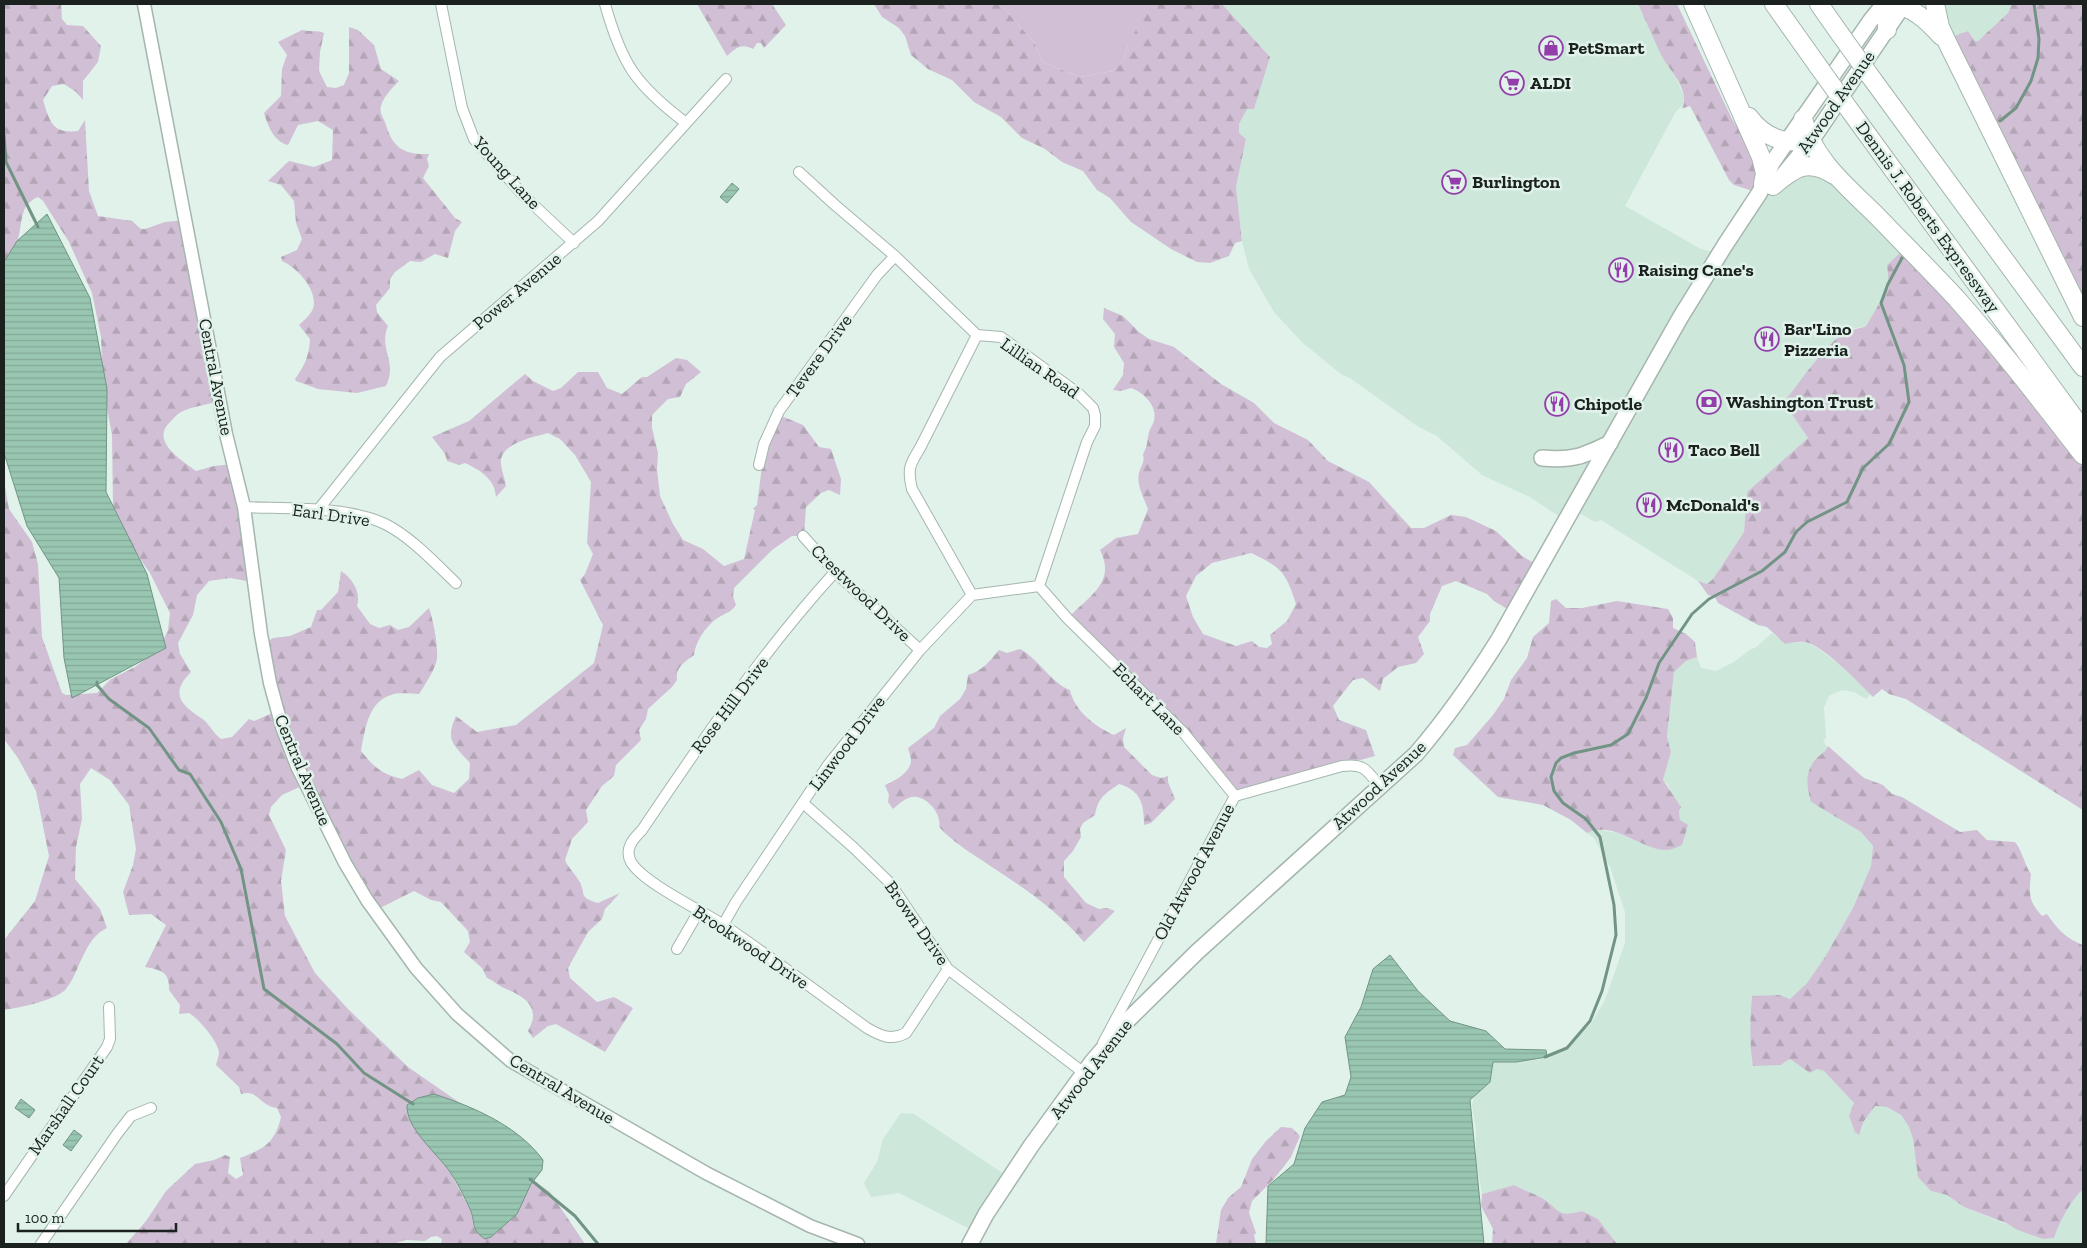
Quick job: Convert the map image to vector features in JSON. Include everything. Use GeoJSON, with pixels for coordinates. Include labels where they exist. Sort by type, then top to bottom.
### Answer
{"type":"FeatureCollection","features":[{"type":"Feature","properties":{"kind":"highway"},"geometry":{"type":"LineString","coordinates":[[1693,4],[1763,162],[1766,188],[1790,172],[1806,166],[1823,169],[1843,182]]}},
{"type":"Feature","properties":{"kind":"highway","name":"Dennis J. Roberts Expressway"},"geometry":{"type":"LineString","coordinates":[[1774,4],[2083,430]]}},
{"type":"Feature","properties":{"kind":"highway","name":"Dennis J. Roberts Expressway"},"geometry":{"type":"LineString","coordinates":[[1818,4],[2083,367]]}},
{"type":"Feature","properties":{"kind":"highway"},"geometry":{"type":"LineString","coordinates":[[1887,30],[1887,16],[1892,4],[1919,15],[1948,44],[2083,317]]}},
{"type":"Feature","properties":{"kind":"highway"},"geometry":{"type":"LineString","coordinates":[[1935,4],[1940,27],[1956,60]]}},
{"type":"Feature","properties":{"kind":"highway"},"geometry":{"type":"LineString","coordinates":[[1731,89],[1746,114],[1760,131],[1769,137],[1788,142],[1811,141]]}},
{"type":"Feature","properties":{"kind":"highway"},"geometry":{"type":"LineString","coordinates":[[1803,119],[1811,141],[1843,182],[1971,315],[2013,365],[2083,455]]}},
{"type":"Feature","properties":{"kind":"main road","name":"Atwood Avenue"},"geometry":{"type":"LineString","coordinates":[[1766,188],[1772,163],[1803,119],[1892,4]]}},
{"type":"Feature","properties":{"kind":"main road","name":"Atwood Avenue"},"geometry":{"type":"LineString","coordinates":[[970,1244],[1002,1189],[1088,1067],[1122,1027],[1175,972],[1416,754],[1443,721],[1479,672],[1680,318],[1725,245],[1766,188],[1811,141],[1887,30]]}},
{"type":"Feature","properties":{"kind":"main road"},"geometry":{"type":"LineString","coordinates":[[1542,458],[1564,460],[1584,456],[1610,443]]}},
{"type":"Feature","properties":{"kind":"street","name":"Central Avenue"},"geometry":{"type":"LineString","coordinates":[[144,4],[226,434],[244,507],[261,634],[270,683],[282,727],[305,783],[345,863],[368,900],[416,968],[457,1014],[510,1061],[741,1192],[810,1226],[858,1244]]}},
{"type":"Feature","properties":{"kind":"street","name":"Young Lane"},"geometry":{"type":"LineString","coordinates":[[441,4],[462,108],[474,139],[522,194],[574,243]]}},
{"type":"Feature","properties":{"kind":"street"},"geometry":{"type":"LineString","coordinates":[[605,4],[624,60],[641,84],[661,104],[686,123]]}},
{"type":"Feature","properties":{"kind":"street","name":"Power Avenue"},"geometry":{"type":"LineString","coordinates":[[318,510],[440,357],[574,243],[606,213],[726,79]]}},
{"type":"Feature","properties":{"kind":"street","name":"Lillian Road"},"geometry":{"type":"LineString","coordinates":[[799,172],[895,256],[977,335],[1001,337],[1079,394],[1093,408],[1095,426],[1087,442],[1039,586]]}},
{"type":"Feature","properties":{"kind":"street","name":"Tevere Drive"},"geometry":{"type":"LineString","coordinates":[[758,465],[764,444],[779,411],[877,275],[895,256]]}},
{"type":"Feature","properties":{"kind":"street"},"geometry":{"type":"LineString","coordinates":[[977,335],[920,448],[912,458],[909,473],[912,489],[972,595],[1039,586]]}},
{"type":"Feature","properties":{"kind":"street","name":"Earl Drive"},"geometry":{"type":"LineString","coordinates":[[244,507],[318,510],[359,516],[384,524],[408,540],[456,583]]}},
{"type":"Feature","properties":{"kind":"street","name":"Crestwood Drive"},"geometry":{"type":"LineString","coordinates":[[803,536],[835,572],[920,650]]}},
{"type":"Feature","properties":{"kind":"street","name":"Rose Hill Drive"},"geometry":{"type":"LineString","coordinates":[[630,844],[642,830],[714,723],[812,597],[835,572]]}},
{"type":"Feature","properties":{"kind":"street","name":"Echart Lane"},"geometry":{"type":"LineString","coordinates":[[1039,586],[1057,607],[1183,732],[1235,796]]}},
{"type":"Feature","properties":{"kind":"street","name":"Linwood Drive"},"geometry":{"type":"LineString","coordinates":[[723,925],[736,902],[828,765],[920,650],[972,595]]}},
{"type":"Feature","properties":{"kind":"street","name":"Old Atwood Avenue"},"geometry":{"type":"LineString","coordinates":[[1088,1067],[1235,796],[1355,764],[1366,769],[1380,787]]}},
{"type":"Feature","properties":{"kind":"street","name":"Brown Drive"},"geometry":{"type":"LineString","coordinates":[[803,803],[890,883],[948,969],[1088,1067]]}},
{"type":"Feature","properties":{"kind":"street","name":"Brookwood Drive"},"geometry":{"type":"LineString","coordinates":[[630,844],[628,854],[636,869],[645,877],[723,925],[867,1028],[881,1036],[890,1038],[906,1033],[948,969]]}},
{"type":"Feature","properties":{"kind":"street"},"geometry":{"type":"LineString","coordinates":[[677,949],[699,911]]}},
{"type":"Feature","properties":{"kind":"street","name":"Marshall Court"},"geometry":{"type":"LineString","coordinates":[[4,1196],[107,1047],[110,1039],[109,1008]]}},
{"type":"Feature","properties":{"kind":"street"},"geometry":{"type":"LineString","coordinates":[[42,1244],[116,1134],[131,1116],[151,1108]]}},
{"type":"Feature","properties":{"kind":"shaded area"},"geometry":{"type":"Polygon","coordinates":[[[1222,4],[1638,4],[1662,57],[1673,71],[1685,99],[1684,108],[1682,109],[1681,106],[1675,113],[1625,206],[1701,249],[1722,254],[1754,204],[1787,174],[1816,168],[1904,249],[1887,265],[1889,287],[1866,326],[1851,329],[1791,413],[1808,438],[1747,492],[1744,532],[1713,579],[1707,584],[1698,581],[1601,520],[1595,522],[1576,511],[1566,521],[1530,497],[1482,475],[1437,436],[1417,426],[1350,378],[1342,375],[1303,343],[1274,312],[1249,269],[1242,241],[1236,187],[1246,139],[1239,133],[1239,124],[1270,57],[1222,4]]]}},
{"type":"Feature","properties":{"kind":"shaded area"},"geometry":{"type":"Polygon","coordinates":[[[1934,4],[2012,4],[2008,13],[1978,41],[1975,41],[1968,31],[1944,39],[1934,4]]]}},
{"type":"Feature","properties":{"kind":"shaded area"},"geometry":{"type":"Polygon","coordinates":[[[732,183],[739,189],[727,203],[720,197],[732,183]]]}},
{"type":"Feature","properties":{"kind":"shaded area"},"geometry":{"type":"Polygon","coordinates":[[[47,214],[90,298],[107,389],[106,492],[147,574],[166,648],[72,698],[64,658],[59,578],[27,526],[4,453],[4,262],[17,241],[47,214]]]}},
{"type":"Feature","properties":{"kind":"shaded area"},"geometry":{"type":"Polygon","coordinates":[[[1772,633],[1785,643],[1805,642],[1817,648],[1839,664],[1871,694],[1866,699],[1854,692],[1842,690],[1829,696],[1824,707],[1826,738],[1823,741],[1828,748],[1815,760],[1811,802],[1861,832],[1873,846],[1871,866],[1853,908],[1825,957],[1807,983],[1790,999],[1752,996],[1750,1045],[1790,1059],[1810,1073],[1817,1069],[1824,1071],[1854,1103],[1862,1130],[1864,1121],[1875,1106],[1887,1107],[1901,1115],[1909,1127],[1914,1149],[1931,1191],[1947,1195],[1964,1207],[2043,1239],[2054,1238],[2063,1216],[2083,1189],[2083,1244],[1617,1244],[1598,1219],[1582,1211],[1570,1215],[1559,1213],[1542,1198],[1514,1185],[1482,1194],[1476,1160],[1476,1130],[1472,1105],[1476,1088],[1491,1059],[1515,1057],[1539,1060],[1560,1051],[1575,1039],[1591,1024],[1605,1000],[1625,943],[1625,912],[1610,867],[1594,838],[1587,833],[1594,829],[1618,833],[1643,843],[1680,820],[1679,811],[1668,785],[1663,780],[1671,752],[1667,737],[1674,672],[1686,661],[1697,657],[1701,668],[1716,671],[1755,648],[1772,633]]]}},
{"type":"Feature","properties":{"kind":"shaded area"},"geometry":{"type":"Polygon","coordinates":[[[1390,955],[1418,991],[1450,1021],[1486,1031],[1505,1049],[1546,1050],[1547,1057],[1516,1062],[1493,1062],[1490,1082],[1470,1100],[1484,1244],[1266,1244],[1268,1186],[1294,1164],[1305,1128],[1322,1102],[1345,1095],[1351,1077],[1345,1037],[1361,1007],[1373,969],[1390,955]]]}},
{"type":"Feature","properties":{"kind":"shaded area"},"geometry":{"type":"Polygon","coordinates":[[[434,1094],[494,1119],[521,1137],[543,1160],[542,1170],[531,1184],[517,1214],[491,1237],[485,1239],[477,1232],[470,1209],[456,1181],[411,1123],[407,1105],[418,1098],[434,1094]]]}},
{"type":"Feature","properties":{"kind":"shaded area"},"geometry":{"type":"Polygon","coordinates":[[[21,1099],[35,1110],[29,1118],[15,1108],[21,1099]]]}},
{"type":"Feature","properties":{"kind":"shaded area"},"geometry":{"type":"Polygon","coordinates":[[[901,1113],[914,1114],[1010,1178],[976,1232],[899,1193],[871,1197],[864,1183],[877,1162],[883,1139],[901,1113]]]}},
{"type":"Feature","properties":{"kind":"shaded area"},"geometry":{"type":"Polygon","coordinates":[[[74,1130],[82,1136],[71,1151],[63,1145],[74,1130]]]}},
{"type":"Feature","properties":{"kind":"green space"},"geometry":{"type":"Polygon","coordinates":[[[4,4],[61,4],[62,19],[67,25],[83,26],[101,46],[98,62],[83,81],[83,100],[76,92],[64,84],[52,86],[43,100],[53,125],[63,131],[78,131],[85,120],[89,191],[98,216],[132,221],[141,229],[165,222],[185,220],[219,401],[190,408],[180,413],[165,429],[165,443],[176,456],[196,471],[214,466],[233,464],[254,576],[246,581],[230,578],[209,581],[197,595],[193,615],[178,643],[180,654],[191,672],[181,686],[180,698],[221,739],[232,737],[249,719],[254,721],[275,712],[264,644],[273,638],[290,636],[311,627],[317,610],[321,610],[338,592],[341,571],[355,586],[358,596],[357,606],[370,624],[379,628],[390,625],[398,630],[409,627],[429,608],[432,620],[437,644],[437,658],[435,667],[426,683],[419,694],[398,694],[383,699],[372,710],[364,734],[361,751],[378,769],[389,775],[402,779],[419,770],[432,785],[454,793],[469,779],[470,763],[452,742],[451,731],[456,716],[477,732],[516,725],[594,663],[603,625],[580,580],[585,574],[593,554],[587,543],[591,482],[575,455],[560,439],[548,433],[514,444],[508,448],[501,459],[506,486],[496,497],[493,485],[486,476],[465,463],[459,465],[447,461],[445,454],[432,437],[469,421],[525,374],[533,381],[553,391],[561,388],[578,372],[598,372],[607,388],[622,394],[642,377],[647,377],[676,358],[687,360],[701,372],[686,384],[680,397],[668,399],[652,415],[652,428],[658,453],[657,469],[660,496],[683,540],[703,549],[724,566],[744,559],[755,510],[753,509],[757,505],[765,443],[779,415],[803,425],[819,447],[831,449],[841,479],[840,495],[829,490],[821,493],[806,507],[804,536],[792,536],[772,550],[734,588],[733,596],[736,605],[731,611],[716,619],[707,628],[697,644],[694,655],[679,668],[677,680],[672,687],[648,709],[646,719],[639,730],[641,740],[616,765],[614,776],[602,786],[586,810],[588,822],[572,839],[565,860],[576,875],[585,897],[598,903],[620,893],[605,909],[602,919],[588,932],[568,968],[570,978],[597,1002],[614,997],[633,1008],[605,1052],[556,1024],[548,1026],[533,1038],[528,1031],[533,1018],[532,1010],[527,1001],[487,978],[482,968],[464,952],[470,942],[468,931],[441,902],[431,900],[414,891],[376,910],[304,785],[282,795],[271,807],[269,815],[286,850],[281,881],[285,916],[315,973],[348,1009],[408,1067],[460,1103],[439,1096],[428,1096],[407,1105],[414,1127],[450,1172],[471,1212],[474,1228],[534,1181],[550,1192],[585,1244],[441,1244],[442,1239],[437,1236],[425,1241],[406,1240],[393,1244],[126,1244],[146,1221],[166,1191],[195,1164],[214,1160],[225,1155],[230,1157],[228,1173],[236,1179],[243,1175],[240,1158],[262,1148],[272,1139],[281,1117],[277,1108],[271,1107],[251,1094],[241,1094],[239,1087],[216,1065],[219,1052],[218,1047],[207,1030],[189,1013],[179,1014],[180,1005],[169,990],[166,976],[156,969],[145,967],[166,925],[151,914],[129,915],[123,892],[133,865],[136,849],[129,805],[110,780],[91,768],[80,784],[82,819],[76,847],[75,879],[100,909],[107,928],[93,939],[71,982],[61,993],[37,1003],[4,1010],[4,940],[35,901],[49,856],[36,791],[18,758],[4,739],[4,481],[9,509],[32,542],[38,564],[42,637],[62,693],[66,695],[97,693],[111,679],[135,667],[159,649],[168,630],[170,613],[150,573],[117,526],[113,506],[112,435],[103,386],[101,337],[92,293],[69,242],[43,201],[38,197],[32,200],[25,209],[17,242],[4,263],[4,4]]]}},
{"type":"Feature","properties":{"kind":"green space"},"geometry":{"type":"Polygon","coordinates":[[[697,4],[772,4],[786,25],[764,48],[761,43],[757,43],[753,49],[742,46],[727,56],[697,4]]]}},
{"type":"Feature","properties":{"kind":"green space"},"geometry":{"type":"Polygon","coordinates":[[[874,4],[1000,4],[1034,42],[1042,62],[1080,77],[1113,71],[1123,62],[1128,44],[1143,18],[1156,4],[1222,4],[1270,57],[1254,109],[1247,109],[1239,124],[1239,133],[1246,139],[1236,187],[1242,241],[1235,243],[1229,256],[1210,263],[1197,262],[1171,249],[1131,222],[1110,198],[1097,190],[1083,171],[1062,162],[1045,149],[1022,138],[1001,117],[974,102],[952,80],[928,69],[911,55],[905,36],[899,28],[882,17],[874,4]]]}},
{"type":"Feature","properties":{"kind":"green space"},"geometry":{"type":"Polygon","coordinates":[[[1000,4],[1156,4],[1128,44],[1123,62],[1113,71],[1080,77],[1042,62],[1034,42],[1000,4]]]}},
{"type":"Feature","properties":{"kind":"green space"},"geometry":{"type":"Polygon","coordinates":[[[1638,4],[1677,4],[1732,119],[1757,157],[1759,193],[1734,185],[1729,180],[1690,106],[1683,108],[1683,94],[1678,80],[1661,55],[1638,4]]]}},
{"type":"Feature","properties":{"kind":"green space"},"geometry":{"type":"Polygon","coordinates":[[[2012,4],[2083,4],[2083,217],[2081,220],[2083,223],[2083,304],[1946,39],[1968,31],[1975,41],[1978,41],[2008,13],[2012,4]]]}},
{"type":"Feature","properties":{"kind":"green space"},"geometry":{"type":"Polygon","coordinates":[[[349,27],[358,30],[374,45],[381,69],[399,81],[382,102],[381,109],[392,139],[396,145],[406,151],[429,154],[427,159],[429,166],[423,178],[455,218],[462,222],[455,231],[448,258],[435,254],[421,262],[410,261],[395,272],[390,279],[390,288],[376,305],[377,312],[388,326],[385,342],[390,369],[389,377],[386,386],[357,393],[318,389],[295,379],[306,360],[310,339],[299,325],[309,316],[314,303],[308,284],[298,272],[282,261],[281,257],[297,250],[302,239],[296,223],[294,201],[281,185],[268,181],[289,161],[314,167],[332,160],[333,130],[318,121],[298,125],[288,145],[275,137],[264,113],[281,96],[282,69],[287,55],[278,42],[302,30],[324,33],[319,71],[327,87],[336,88],[344,85],[349,73],[349,27]]]}},
{"type":"Feature","properties":{"kind":"green space"},"geometry":{"type":"Polygon","coordinates":[[[1904,249],[2083,459],[2083,810],[1906,699],[1889,694],[1882,689],[1873,697],[1840,665],[1821,650],[1805,642],[1785,644],[1767,627],[1758,625],[1718,603],[1715,597],[1708,595],[1698,581],[1707,584],[1713,579],[1744,532],[1747,492],[1808,438],[1791,413],[1787,398],[1833,341],[1847,331],[1866,326],[1889,287],[1887,265],[1904,249]]]}},
{"type":"Feature","properties":{"kind":"green space"},"geometry":{"type":"Polygon","coordinates":[[[1104,308],[1123,316],[1149,339],[1174,347],[1221,384],[1254,403],[1274,423],[1308,440],[1328,461],[1369,482],[1411,528],[1424,528],[1451,515],[1466,517],[1496,531],[1522,556],[1539,566],[1514,613],[1494,601],[1487,594],[1456,581],[1442,586],[1430,614],[1430,621],[1418,637],[1424,654],[1416,663],[1398,667],[1383,679],[1380,691],[1363,678],[1353,680],[1333,706],[1339,720],[1366,730],[1375,756],[1238,794],[1071,615],[1093,594],[1103,579],[1105,570],[1100,550],[1116,538],[1138,534],[1148,509],[1138,478],[1149,432],[1154,421],[1154,410],[1145,396],[1136,390],[1131,388],[1121,391],[1113,390],[1123,375],[1124,363],[1114,347],[1115,334],[1103,319],[1104,308]],[[1251,553],[1212,563],[1196,576],[1186,596],[1193,617],[1203,634],[1236,646],[1252,641],[1259,647],[1267,648],[1272,644],[1270,635],[1287,621],[1296,604],[1289,584],[1281,572],[1269,562],[1251,553]]]}},
{"type":"Feature","properties":{"kind":"green space"},"geometry":{"type":"Polygon","coordinates":[[[1556,599],[1566,608],[1582,608],[1617,601],[1668,609],[1673,618],[1673,628],[1686,634],[1695,642],[1697,657],[1686,661],[1674,672],[1667,737],[1671,752],[1663,780],[1681,807],[1679,811],[1680,820],[1688,825],[1682,845],[1669,850],[1657,849],[1608,830],[1597,830],[1587,833],[1571,820],[1543,805],[1498,797],[1453,755],[1455,748],[1467,745],[1504,699],[1511,680],[1527,658],[1533,637],[1549,623],[1551,601],[1556,599]]]}},
{"type":"Feature","properties":{"kind":"green space"},"geometry":{"type":"Polygon","coordinates":[[[1020,649],[1027,653],[1063,687],[1070,690],[1076,704],[1093,723],[1114,735],[1126,728],[1123,738],[1124,747],[1152,775],[1161,778],[1168,776],[1168,782],[1175,799],[1151,823],[1144,825],[1142,805],[1137,794],[1119,784],[1106,793],[1098,804],[1095,815],[1083,823],[1080,829],[1081,837],[1073,851],[1064,861],[1064,877],[1086,903],[1099,909],[1107,908],[1115,911],[1084,942],[1057,914],[946,834],[939,827],[939,818],[934,808],[922,798],[910,797],[893,809],[888,802],[889,795],[885,785],[898,778],[908,768],[911,760],[908,748],[934,728],[940,716],[960,699],[966,689],[968,675],[982,668],[999,650],[1007,653],[1020,649]]]}},
{"type":"Feature","properties":{"kind":"green space"},"geometry":{"type":"Polygon","coordinates":[[[1828,746],[1864,778],[1883,785],[1892,794],[1902,797],[1960,832],[1977,830],[1987,840],[2015,842],[2031,874],[2030,892],[2034,906],[2042,916],[2047,914],[2058,929],[2067,937],[2083,945],[2083,1189],[2066,1212],[2054,1238],[2043,1239],[2018,1230],[2006,1223],[1964,1207],[1947,1195],[1931,1191],[1918,1177],[1913,1139],[1909,1127],[1901,1115],[1887,1107],[1875,1106],[1864,1121],[1859,1135],[1855,1132],[1849,1116],[1854,1103],[1824,1071],[1817,1069],[1810,1073],[1790,1059],[1780,1065],[1753,1066],[1750,1031],[1752,996],[1779,995],[1790,999],[1807,983],[1825,957],[1853,908],[1871,866],[1873,846],[1861,832],[1811,802],[1808,786],[1809,770],[1815,760],[1828,746]]]}},
{"type":"Feature","properties":{"kind":"green space"},"geometry":{"type":"Polygon","coordinates":[[[1281,1127],[1292,1128],[1300,1136],[1291,1157],[1274,1179],[1252,1201],[1249,1213],[1256,1233],[1254,1235],[1256,1244],[1216,1244],[1221,1210],[1228,1198],[1241,1187],[1252,1159],[1266,1141],[1281,1127]]]}},
{"type":"Feature","properties":{"kind":"green space"},"geometry":{"type":"Polygon","coordinates":[[[1514,1185],[1540,1197],[1562,1213],[1582,1211],[1598,1219],[1617,1244],[1492,1244],[1493,1229],[1481,1206],[1482,1194],[1514,1185]]]}},
{"type":"Feature","properties":{"kind":"waterway"},"geometry":{"type":"LineString","coordinates":[[2000,121],[2016,108],[2031,81],[2038,58],[2039,39],[2034,4]]}},
{"type":"Feature","properties":{"kind":"waterway"},"geometry":{"type":"LineString","coordinates":[[4,135],[6,162],[38,227]]}},
{"type":"Feature","properties":{"kind":"waterway"},"geometry":{"type":"LineString","coordinates":[[1545,1057],[1567,1048],[1590,1021],[1602,991],[1616,935],[1614,905],[1600,837],[1586,819],[1563,803],[1554,791],[1551,777],[1556,763],[1561,758],[1574,753],[1611,745],[1628,734],[1646,698],[1659,663],[1692,614],[1709,599],[1762,571],[1785,552],[1796,532],[1807,522],[1847,502],[1863,468],[1889,444],[1909,402],[1904,365],[1881,303],[1888,284],[1902,258]]}},
{"type":"Feature","properties":{"kind":"waterway"},"geometry":{"type":"LineString","coordinates":[[97,682],[97,685],[109,699],[149,728],[179,770],[190,774],[221,822],[241,869],[264,989],[337,1044],[364,1073],[413,1104]]}},
{"type":"Feature","properties":{"kind":"waterway"},"geometry":{"type":"LineString","coordinates":[[530,1179],[575,1216],[598,1244]]}},
{"type":"Feature","properties":{"kind":"place","name":"PetSmart"},"geometry":{"type":"Point","coordinates":[1551,48]}},
{"type":"Feature","properties":{"kind":"place","name":"ALDI"},"geometry":{"type":"Point","coordinates":[1512,83]}},
{"type":"Feature","properties":{"kind":"place","name":"Burlington"},"geometry":{"type":"Point","coordinates":[1454,182]}},
{"type":"Feature","properties":{"kind":"place","name":"Raising Cane's"},"geometry":{"type":"Point","coordinates":[1621,270]}},
{"type":"Feature","properties":{"kind":"place","name":"Bar'Lino Pizzeria"},"geometry":{"type":"Point","coordinates":[1767,339]}},
{"type":"Feature","properties":{"kind":"place","name":"Washington Trust"},"geometry":{"type":"Point","coordinates":[1709,402]}},
{"type":"Feature","properties":{"kind":"place","name":"Chipotle"},"geometry":{"type":"Point","coordinates":[1557,404]}},
{"type":"Feature","properties":{"kind":"place","name":"Taco Bell"},"geometry":{"type":"Point","coordinates":[1671,450]}},
{"type":"Feature","properties":{"kind":"place","name":"McDonald's"},"geometry":{"type":"Point","coordinates":[1649,505]}}]}
